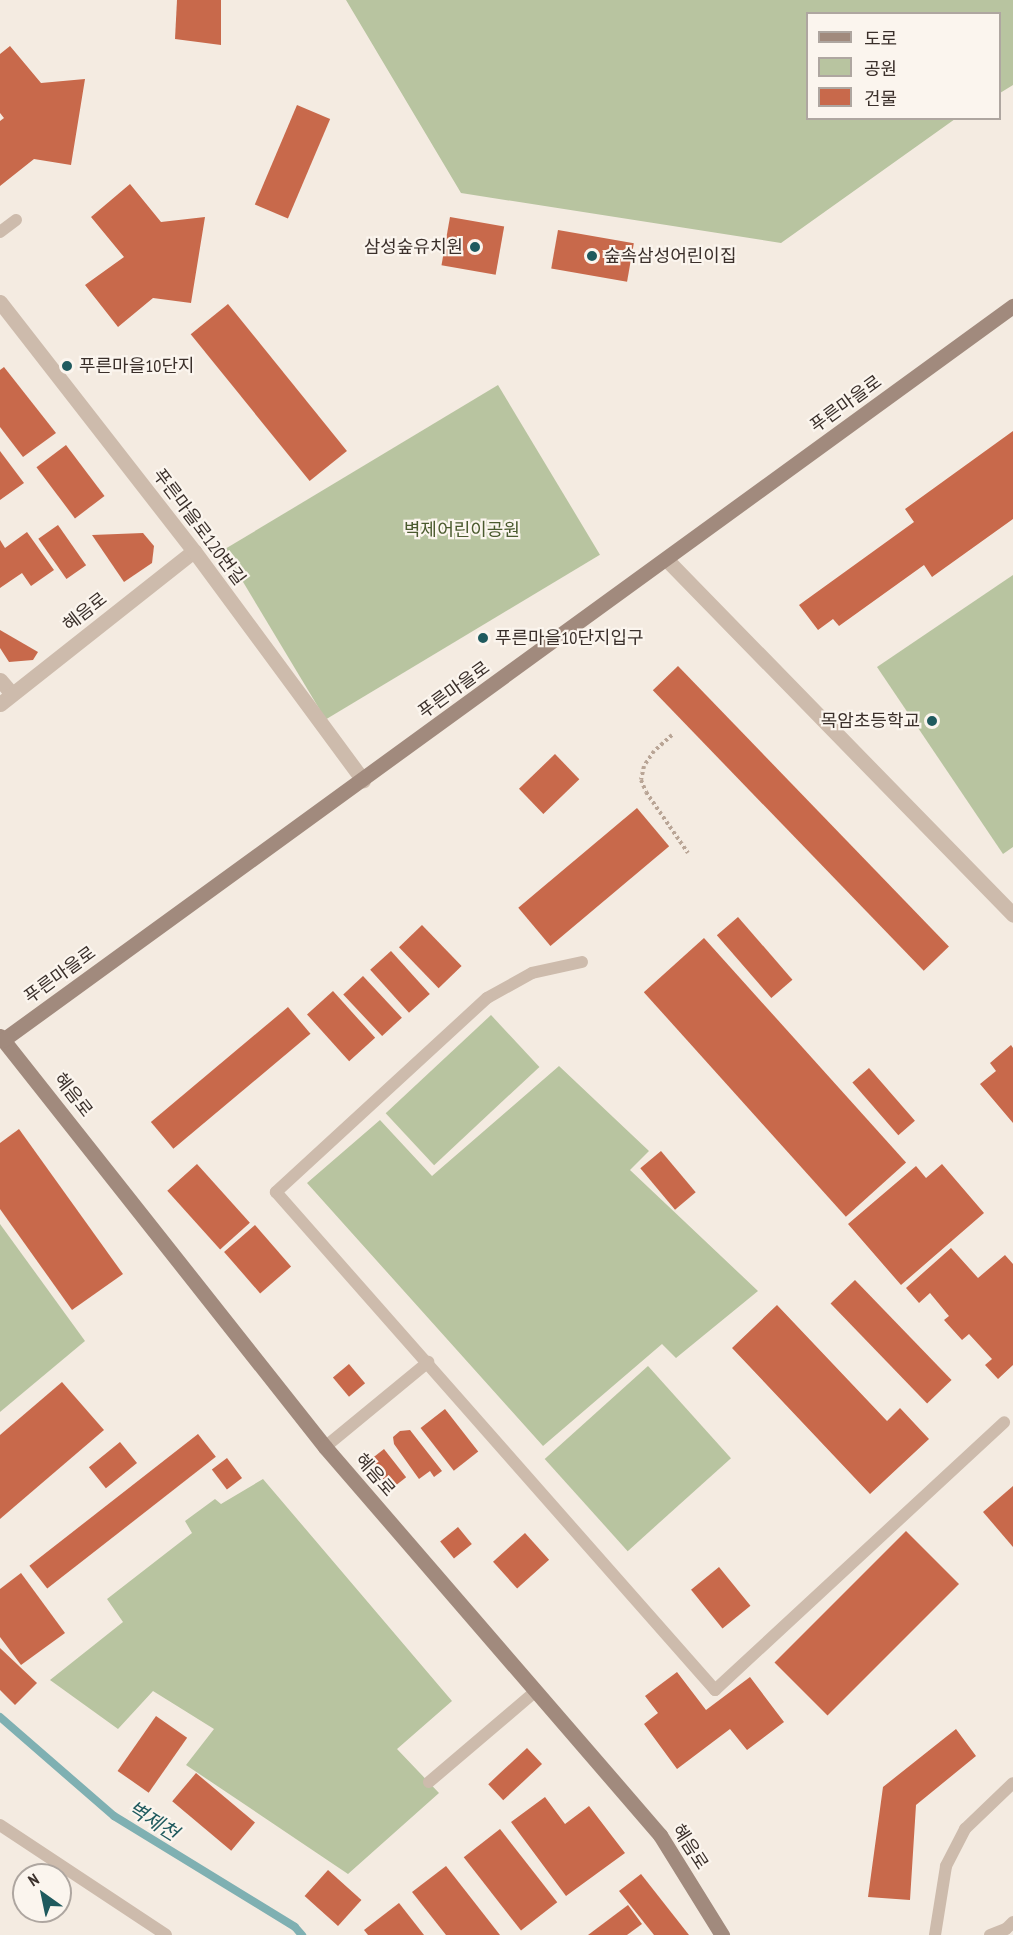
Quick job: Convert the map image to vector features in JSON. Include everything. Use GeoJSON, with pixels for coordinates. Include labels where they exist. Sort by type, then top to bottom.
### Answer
{"type":"FeatureCollection","features":[{"type":"Feature","properties":{"kind":"main road","name":"푸른마을로"},"geometry":{"type":"LineString","coordinates":[[1,1040],[363,780],[1013,306]]}},
{"type":"Feature","properties":{"kind":"main road","name":"혜음로"},"geometry":{"type":"LineString","coordinates":[[1,1040],[325,1447],[660,1835],[722,1935]]}},
{"type":"Feature","properties":{"kind":"street","name":"푸른마을로120번길"},"geometry":{"type":"LineString","coordinates":[[0,302],[194,551],[363,780]]}},
{"type":"Feature","properties":{"kind":"street","name":"혜음로"},"geometry":{"type":"LineString","coordinates":[[6,699],[194,551]]}},
{"type":"Feature","properties":{"kind":"street"},"geometry":{"type":"LineString","coordinates":[[666,559],[1013,915]]}},
{"type":"Feature","properties":{"kind":"street"},"geometry":{"type":"LineString","coordinates":[[0,680],[6,699]]}},
{"type":"Feature","properties":{"kind":"lane"},"geometry":{"type":"LineString","coordinates":[[0,232],[16,220]]}},
{"type":"Feature","properties":{"kind":"lane"},"geometry":{"type":"LineString","coordinates":[[582,962],[532,973],[487,998],[276,1192],[715,1690],[1004,1422]]}},
{"type":"Feature","properties":{"kind":"lane"},"geometry":{"type":"LineString","coordinates":[[325,1447],[428,1362]]}},
{"type":"Feature","properties":{"kind":"lane"},"geometry":{"type":"LineString","coordinates":[[429,1782],[536,1692]]}},
{"type":"Feature","properties":{"kind":"lane"},"geometry":{"type":"LineString","coordinates":[[935,1935],[946,1866],[965,1829],[1013,1783]]}},
{"type":"Feature","properties":{"kind":"lane"},"geometry":{"type":"LineString","coordinates":[[0,1825],[166,1935]]}},
{"type":"Feature","properties":{"kind":"lane"},"geometry":{"type":"LineString","coordinates":[[990,1935],[1005,1929],[1013,1922]]}},
{"type":"Feature","properties":{"kind":"path"},"geometry":{"type":"LineString","coordinates":[[672,735],[654,751],[644,766],[641,780],[646,792],[688,853]]}},
{"type":"Feature","properties":{"kind":"green space"},"geometry":{"type":"Polygon","coordinates":[[[346,0],[1013,0],[1013,85],[1001,92],[1001,12],[806,12],[806,120],[954,120],[781,243],[461,193],[346,0]]]}},
{"type":"Feature","properties":{"kind":"green space","name":"벽제어린이공원"},"geometry":{"type":"Polygon","coordinates":[[[498,385],[600,555],[326,720],[224,550],[498,385]]]}},
{"type":"Feature","properties":{"kind":"green space"},"geometry":{"type":"Polygon","coordinates":[[[1013,575],[1013,847],[1003,854],[877,667],[1013,575]]]}},
{"type":"Feature","properties":{"kind":"green space"},"geometry":{"type":"Polygon","coordinates":[[[491,1015],[539,1067],[434,1165],[386,1113],[491,1015]]]}},
{"type":"Feature","properties":{"kind":"green space"},"geometry":{"type":"Polygon","coordinates":[[[559,1066],[649,1151],[630,1170],[758,1291],[676,1358],[662,1344],[543,1446],[307,1183],[380,1120],[432,1176],[559,1066]]]}},
{"type":"Feature","properties":{"kind":"green space"},"geometry":{"type":"Polygon","coordinates":[[[0,1224],[85,1341],[0,1412],[0,1224]]]}},
{"type":"Feature","properties":{"kind":"green space"},"geometry":{"type":"Polygon","coordinates":[[[648,1366],[731,1458],[628,1551],[545,1459],[648,1366]]]}},
{"type":"Feature","properties":{"kind":"green space"},"geometry":{"type":"Polygon","coordinates":[[[263,1479],[452,1701],[397,1749],[439,1793],[348,1874],[186,1765],[214,1729],[153,1691],[118,1729],[50,1680],[123,1622],[107,1599],[192,1533],[185,1521],[215,1499],[221,1504],[263,1479]]]}},
{"type":"Feature","properties":{"kind":"building"},"geometry":{"type":"Polygon","coordinates":[[[177,0],[221,0],[221,45],[175,39],[177,0]]]}},
{"type":"Feature","properties":{"kind":"building"},"geometry":{"type":"Polygon","coordinates":[[[10,46],[41,83],[85,79],[71,165],[34,159],[0,186],[0,121],[4,118],[0,113],[0,54],[10,46]]]}},
{"type":"Feature","properties":{"kind":"building"},"geometry":{"type":"Polygon","coordinates":[[[297,105],[330,119],[288,218],[255,204],[297,105]]]}},
{"type":"Feature","properties":{"kind":"building"},"geometry":{"type":"Polygon","coordinates":[[[130,184],[161,222],[205,217],[191,303],[153,298],[118,327],[85,285],[124,257],[91,217],[130,184]]]}},
{"type":"Feature","properties":{"kind":"building","name":"삼성숲유치원"},"geometry":{"type":"Polygon","coordinates":[[[450,217],[504,227],[496,275],[441,265],[450,217]]]}},
{"type":"Feature","properties":{"kind":"building","name":"숲속삼성어린이집"},"geometry":{"type":"Polygon","coordinates":[[[558,230],[634,243],[627,282],[551,268],[558,230]]]}},
{"type":"Feature","properties":{"kind":"building"},"geometry":{"type":"Polygon","coordinates":[[[228,304],[347,451],[310,481],[191,334],[228,304]]]}},
{"type":"Feature","properties":{"kind":"building"},"geometry":{"type":"Polygon","coordinates":[[[4,367],[56,433],[23,457],[0,427],[0,370],[4,367]]]}},
{"type":"Feature","properties":{"kind":"building"},"geometry":{"type":"Polygon","coordinates":[[[1013,431],[1013,519],[932,577],[924,565],[839,626],[833,619],[818,630],[799,605],[914,522],[905,509],[1013,431]]]}},
{"type":"Feature","properties":{"kind":"building"},"geometry":{"type":"Polygon","coordinates":[[[66,445],[105,496],[75,518],[36,467],[66,445]]]}},
{"type":"Feature","properties":{"kind":"building"},"geometry":{"type":"Polygon","coordinates":[[[0,451],[24,483],[0,500],[0,451]]]}},
{"type":"Feature","properties":{"kind":"building"},"geometry":{"type":"Polygon","coordinates":[[[58,525],[86,565],[66,579],[38,539],[58,525]]]}},
{"type":"Feature","properties":{"kind":"building"},"geometry":{"type":"Polygon","coordinates":[[[27,532],[54,570],[31,586],[22,573],[0,588],[0,540],[5,548],[27,532]]]}},
{"type":"Feature","properties":{"kind":"building"},"geometry":{"type":"Polygon","coordinates":[[[143,533],[154,546],[152,563],[124,582],[92,535],[143,533]]]}},
{"type":"Feature","properties":{"kind":"building"},"geometry":{"type":"Polygon","coordinates":[[[0,630],[38,652],[33,660],[9,662],[0,648],[0,630]]]}},
{"type":"Feature","properties":{"kind":"building"},"geometry":{"type":"Polygon","coordinates":[[[678,666],[949,947],[924,971],[653,690],[678,666]]]}},
{"type":"Feature","properties":{"kind":"building"},"geometry":{"type":"Polygon","coordinates":[[[555,754],[579,779],[543,814],[519,789],[555,754]]]}},
{"type":"Feature","properties":{"kind":"building"},"geometry":{"type":"Polygon","coordinates":[[[637,808],[669,846],[550,946],[518,908],[637,808]]]}},
{"type":"Feature","properties":{"kind":"building"},"geometry":{"type":"Polygon","coordinates":[[[738,917],[792,980],[771,998],[717,935],[738,917]]]}},
{"type":"Feature","properties":{"kind":"building"},"geometry":{"type":"Polygon","coordinates":[[[422,925],[462,966],[439,988],[399,947],[422,925]]]}},
{"type":"Feature","properties":{"kind":"building"},"geometry":{"type":"Polygon","coordinates":[[[704,938],[906,1162],[846,1217],[644,992],[704,938]]]}},
{"type":"Feature","properties":{"kind":"building"},"geometry":{"type":"Polygon","coordinates":[[[391,951],[430,994],[409,1013],[370,970],[391,951]]]}},
{"type":"Feature","properties":{"kind":"building"},"geometry":{"type":"Polygon","coordinates":[[[363,976],[402,1018],[382,1036],[343,994],[363,976]]]}},
{"type":"Feature","properties":{"kind":"building"},"geometry":{"type":"Polygon","coordinates":[[[333,991],[375,1038],[349,1061],[307,1014],[333,991]]]}},
{"type":"Feature","properties":{"kind":"building"},"geometry":{"type":"Polygon","coordinates":[[[288,1007],[310,1034],[173,1149],[151,1122],[288,1007]]]}},
{"type":"Feature","properties":{"kind":"building"},"geometry":{"type":"Polygon","coordinates":[[[1011,1045],[1013,1048],[1013,1123],[980,1084],[996,1071],[990,1063],[1011,1045]]]}},
{"type":"Feature","properties":{"kind":"building"},"geometry":{"type":"Polygon","coordinates":[[[869,1068],[915,1121],[898,1135],[852,1082],[869,1068]]]}},
{"type":"Feature","properties":{"kind":"building"},"geometry":{"type":"Polygon","coordinates":[[[19,1129],[123,1274],[72,1310],[0,1209],[0,1143],[19,1129]]]}},
{"type":"Feature","properties":{"kind":"building"},"geometry":{"type":"Polygon","coordinates":[[[661,1151],[696,1192],[675,1210],[640,1168],[661,1151]]]}},
{"type":"Feature","properties":{"kind":"building"},"geometry":{"type":"Polygon","coordinates":[[[197,1164],[250,1223],[220,1249],[167,1191],[197,1164]]]}},
{"type":"Feature","properties":{"kind":"building"},"geometry":{"type":"Polygon","coordinates":[[[942,1164],[984,1213],[901,1285],[848,1224],[916,1166],[926,1178],[942,1164]]]}},
{"type":"Feature","properties":{"kind":"building"},"geometry":{"type":"Polygon","coordinates":[[[255,1225],[291,1267],[260,1293],[224,1252],[255,1225]]]}},
{"type":"Feature","properties":{"kind":"building"},"geometry":{"type":"Polygon","coordinates":[[[951,1248],[978,1278],[1005,1255],[1013,1264],[1013,1365],[998,1379],[985,1365],[992,1359],[969,1334],[962,1340],[944,1320],[949,1316],[930,1293],[919,1303],[906,1288],[951,1248]]]}},
{"type":"Feature","properties":{"kind":"building"},"geometry":{"type":"Polygon","coordinates":[[[855,1280],[952,1380],[927,1404],[831,1304],[855,1280]]]}},
{"type":"Feature","properties":{"kind":"building"},"geometry":{"type":"Polygon","coordinates":[[[777,1305],[887,1421],[900,1408],[929,1439],[870,1494],[732,1348],[777,1305]]]}},
{"type":"Feature","properties":{"kind":"building"},"geometry":{"type":"Polygon","coordinates":[[[349,1364],[365,1383],[349,1397],[333,1377],[349,1364]]]}},
{"type":"Feature","properties":{"kind":"building"},"geometry":{"type":"Polygon","coordinates":[[[62,1382],[104,1430],[0,1519],[0,1435],[62,1382]]]}},
{"type":"Feature","properties":{"kind":"building"},"geometry":{"type":"Polygon","coordinates":[[[445,1409],[478,1452],[454,1471],[421,1428],[445,1409]]]}},
{"type":"Feature","properties":{"kind":"building"},"geometry":{"type":"Polygon","coordinates":[[[410,1430],[442,1471],[434,1477],[430,1471],[419,1479],[394,1444],[393,1437],[400,1431],[410,1430]]]}},
{"type":"Feature","properties":{"kind":"building"},"geometry":{"type":"Polygon","coordinates":[[[198,1434],[216,1457],[47,1589],[29,1566],[198,1434]]]}},
{"type":"Feature","properties":{"kind":"building"},"geometry":{"type":"Polygon","coordinates":[[[120,1442],[137,1463],[106,1488],[89,1467],[120,1442]]]}},
{"type":"Feature","properties":{"kind":"building"},"geometry":{"type":"Polygon","coordinates":[[[384,1449],[406,1477],[391,1489],[369,1461],[384,1449]]]}},
{"type":"Feature","properties":{"kind":"building"},"geometry":{"type":"Polygon","coordinates":[[[227,1458],[242,1478],[227,1489],[212,1469],[227,1458]]]}},
{"type":"Feature","properties":{"kind":"building"},"geometry":{"type":"Polygon","coordinates":[[[1013,1486],[1013,1547],[983,1512],[1013,1486]]]}},
{"type":"Feature","properties":{"kind":"building"},"geometry":{"type":"Polygon","coordinates":[[[458,1527],[472,1544],[454,1559],[440,1541],[458,1527]]]}},
{"type":"Feature","properties":{"kind":"building"},"geometry":{"type":"Polygon","coordinates":[[[906,1531],[959,1584],[828,1716],[774,1663],[906,1531]]]}},
{"type":"Feature","properties":{"kind":"building"},"geometry":{"type":"Polygon","coordinates":[[[525,1533],[549,1560],[517,1589],[493,1562],[525,1533]]]}},
{"type":"Feature","properties":{"kind":"building"},"geometry":{"type":"Polygon","coordinates":[[[719,1567],[750,1606],[722,1629],[691,1590],[719,1567]]]}},
{"type":"Feature","properties":{"kind":"building"},"geometry":{"type":"Polygon","coordinates":[[[21,1573],[65,1633],[21,1665],[0,1637],[0,1589],[21,1573]]]}},
{"type":"Feature","properties":{"kind":"building"},"geometry":{"type":"Polygon","coordinates":[[[0,1648],[37,1683],[15,1705],[0,1690],[0,1648]]]}},
{"type":"Feature","properties":{"kind":"building"},"geometry":{"type":"Polygon","coordinates":[[[677,1672],[706,1710],[750,1677],[784,1722],[747,1750],[730,1729],[677,1769],[644,1724],[658,1713],[645,1696],[677,1672]]]}},
{"type":"Feature","properties":{"kind":"building"},"geometry":{"type":"Polygon","coordinates":[[[156,1716],[187,1738],[149,1793],[118,1771],[156,1716]]]}},
{"type":"Feature","properties":{"kind":"building"},"geometry":{"type":"Polygon","coordinates":[[[956,1729],[976,1756],[916,1805],[910,1900],[868,1897],[883,1787],[956,1729]]]}},
{"type":"Feature","properties":{"kind":"building"},"geometry":{"type":"Polygon","coordinates":[[[527,1748],[542,1764],[503,1800],[488,1784],[527,1748]]]}},
{"type":"Feature","properties":{"kind":"building"},"geometry":{"type":"Polygon","coordinates":[[[196,1773],[255,1822],[231,1851],[172,1801],[196,1773]]]}},
{"type":"Feature","properties":{"kind":"building"},"geometry":{"type":"Polygon","coordinates":[[[545,1797],[565,1824],[589,1806],[625,1853],[566,1896],[511,1822],[545,1797]]]}},
{"type":"Feature","properties":{"kind":"building"},"geometry":{"type":"Polygon","coordinates":[[[500,1829],[557,1902],[521,1931],[464,1857],[500,1829]]]}},
{"type":"Feature","properties":{"kind":"building"},"geometry":{"type":"Polygon","coordinates":[[[446,1866],[500,1935],[446,1935],[412,1892],[446,1866]]]}},
{"type":"Feature","properties":{"kind":"building"},"geometry":{"type":"Polygon","coordinates":[[[328,1870],[361,1900],[338,1926],[305,1896],[328,1870]]]}},
{"type":"Feature","properties":{"kind":"building"},"geometry":{"type":"Polygon","coordinates":[[[641,1874],[689,1935],[654,1935],[619,1891],[641,1874]]]}},
{"type":"Feature","properties":{"kind":"building"},"geometry":{"type":"Polygon","coordinates":[[[399,1903],[424,1935],[368,1935],[364,1930],[399,1903]]]}},
{"type":"Feature","properties":{"kind":"building"},"geometry":{"type":"Polygon","coordinates":[[[628,1905],[642,1924],[627,1935],[588,1935],[628,1905]]]}},
{"type":"Feature","properties":{"kind":"waterway","name":"벽제천"},"geometry":{"type":"LineString","coordinates":[[0,1717],[114,1816],[295,1927],[302,1935]]}},
{"type":"Feature","properties":{"kind":"place","name":"삼성숲유치원"},"geometry":{"type":"Point","coordinates":[475,247]}},
{"type":"Feature","properties":{"kind":"place","name":"숲속삼성어린이집"},"geometry":{"type":"Point","coordinates":[592,256]}},
{"type":"Feature","properties":{"kind":"place","name":"푸른마을10단지"},"geometry":{"type":"Point","coordinates":[67,366]}},
{"type":"Feature","properties":{"kind":"place","name":"푸른마을10단지입구"},"geometry":{"type":"Point","coordinates":[483,638]}},
{"type":"Feature","properties":{"kind":"place","name":"목암초등학교"},"geometry":{"type":"Point","coordinates":[932,721]}}]}
